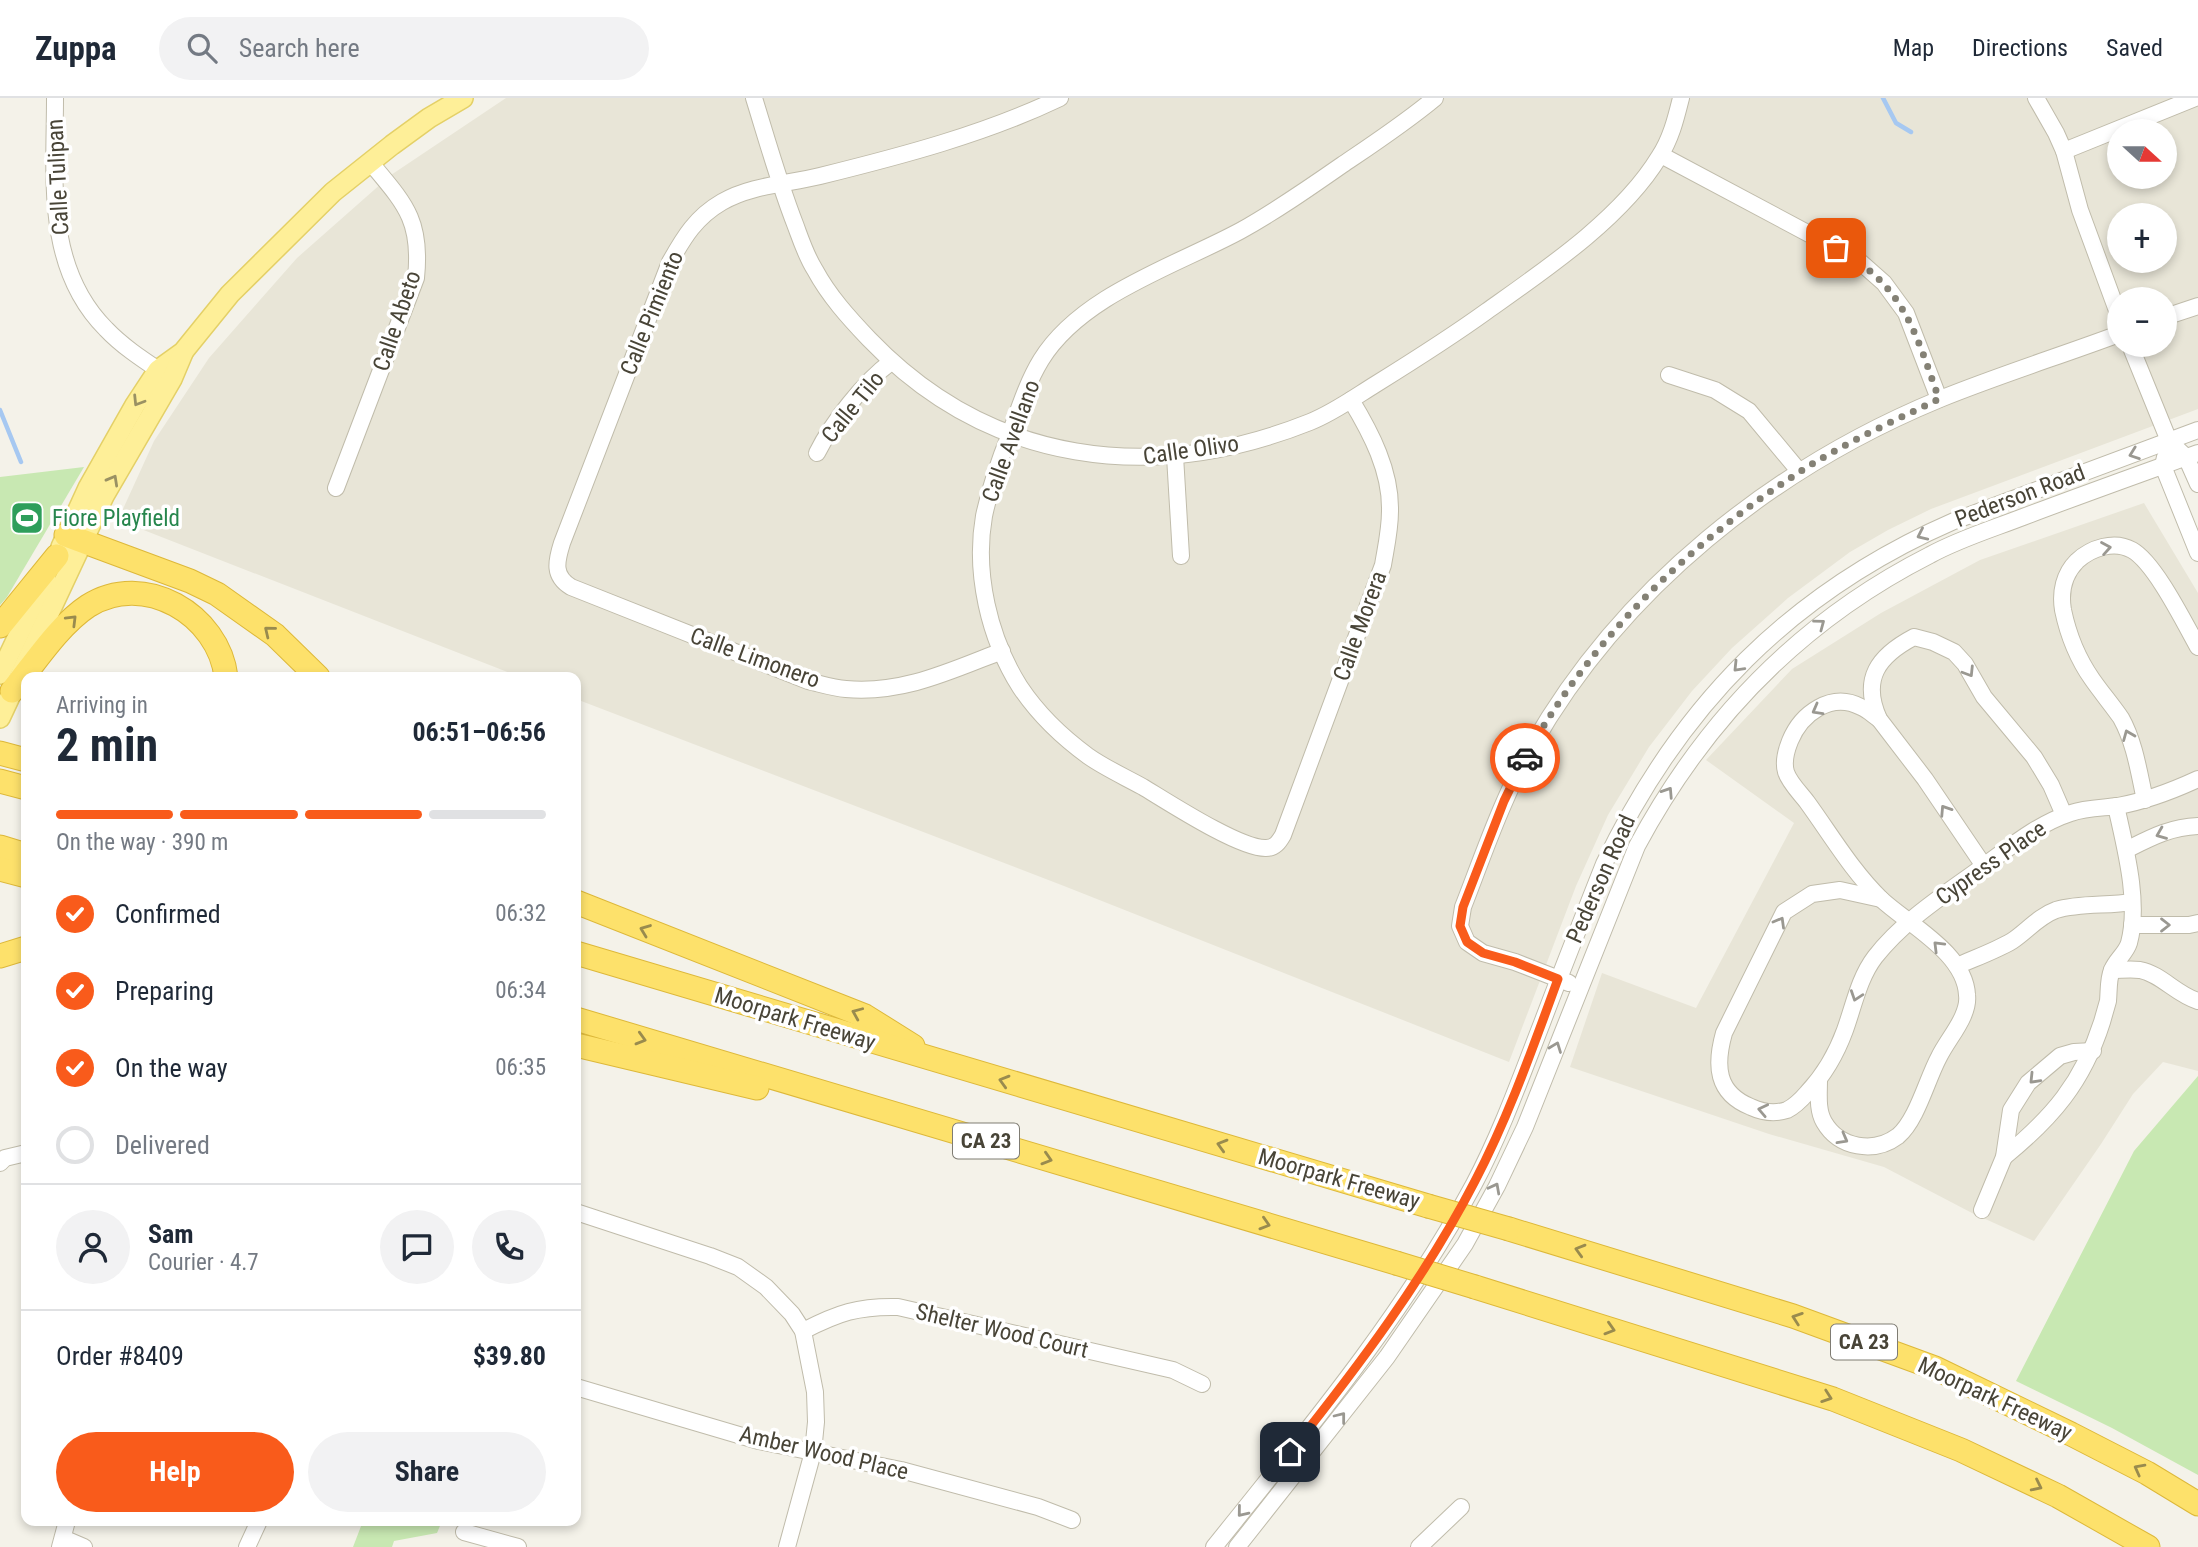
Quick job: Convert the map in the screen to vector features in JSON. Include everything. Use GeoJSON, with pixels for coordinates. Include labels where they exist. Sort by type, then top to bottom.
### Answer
{"type":"FeatureCollection","features":[{"type":"Feature","properties":{"kind":"highway"},"geometry":{"type":"LineString","coordinates":[[0,626],[68,544],[190,581],[217,594],[275,635],[313,672]]}},
{"type":"Feature","properties":{"kind":"highway"},"geometry":{"type":"LineString","coordinates":[[6,683],[82,610],[100,600],[130,594],[159,598],[191,614],[207,631],[219,650],[225,672]]}},
{"type":"Feature","properties":{"kind":"highway"},"geometry":{"type":"LineString","coordinates":[[0,847],[21,853]]}},
{"type":"Feature","properties":{"kind":"highway"},"geometry":{"type":"LineString","coordinates":[[0,870],[21,875]]}},
{"type":"Feature","properties":{"kind":"highway"},"geometry":{"type":"LineString","coordinates":[[581,904],[865,1016],[936,1061]]}},
{"type":"Feature","properties":{"kind":"highway"},"geometry":{"type":"LineString","coordinates":[[0,956],[21,950]]}},
{"type":"Feature","properties":{"kind":"highway","name":"Moorpark Freeway"},"geometry":{"type":"LineString","coordinates":[[581,954],[1589,1252],[1793,1316],[1936,1368],[2147,1473],[2198,1504]]}},
{"type":"Feature","properties":{"kind":"highway","name":"CA 23"},"geometry":{"type":"LineString","coordinates":[[581,1020],[1475,1286],[1833,1399],[1961,1450],[2058,1496],[2148,1547]]}},
{"type":"Feature","properties":{"kind":"highway"},"geometry":{"type":"LineString","coordinates":[[581,1046],[1005,1147]]}},
{"type":"Feature","properties":{"kind":"main road"},"geometry":{"type":"LineString","coordinates":[[0,718],[6,683],[68,544],[123,460],[165,374],[230,294],[333,191],[429,118],[463,98]]}},
{"type":"Feature","properties":{"kind":"main road"},"geometry":{"type":"LineString","coordinates":[[6,683],[68,544]]}},
{"type":"Feature","properties":{"kind":"street","name":"Calle Tulipan"},"geometry":{"type":"LineString","coordinates":[[55,98],[55,213],[62,254],[74,283],[103,327],[165,374]]}},
{"type":"Feature","properties":{"kind":"street","name":"Calle Olivo"},"geometry":{"type":"LineString","coordinates":[[754,98],[780,184],[808,259],[845,314],[891,362],[945,403],[1010,434],[1089,455],[1135,458],[1175,456],[1238,445],[1313,421],[1474,321],[1619,209],[1641,185],[1661,155],[1674,125],[1681,98]]}},
{"type":"Feature","properties":{"kind":"street","name":"Calle Pimiento"},"geometry":{"type":"LineString","coordinates":[[558,575],[556,566],[562,543],[670,262],[685,234],[700,217],[723,201],[750,190],[829,174],[962,136],[1060,98]]}},
{"type":"Feature","properties":{"kind":"street","name":"Calle Avellano"},"geometry":{"type":"LineString","coordinates":[[1272,847],[1250,845],[1227,835],[1089,757],[1054,727],[1034,705],[1019,685],[992,624],[984,593],[981,558],[984,518],[997,467],[1022,399],[1041,361],[1057,338],[1098,302],[1241,230],[1285,204],[1412,118],[1434,98]]}},
{"type":"Feature","properties":{"kind":"street"},"geometry":{"type":"LineString","coordinates":[[2036,98],[2064,151],[2084,222],[2108,287]]}},
{"type":"Feature","properties":{"kind":"street"},"geometry":{"type":"LineString","coordinates":[[2064,151],[2195,98]]}},
{"type":"Feature","properties":{"kind":"street"},"geometry":{"type":"LineString","coordinates":[[1661,155],[1858,260],[1884,283],[1906,313],[1939,399]]}},
{"type":"Feature","properties":{"kind":"street","name":"Calle Abeto"},"geometry":{"type":"LineString","coordinates":[[336,488],[416,278],[418,255],[413,222],[400,199],[370,162]]}},
{"type":"Feature","properties":{"kind":"street"},"geometry":{"type":"LineString","coordinates":[[2177,313],[2198,306]]}},
{"type":"Feature","properties":{"kind":"street"},"geometry":{"type":"LineString","coordinates":[[1579,988],[1515,962],[1483,953],[1467,942],[1460,926],[1463,907],[1516,775],[1549,717],[1598,650],[1653,588],[1687,556],[1799,471],[1939,399],[2107,338]]}},
{"type":"Feature","properties":{"kind":"street"},"geometry":{"type":"LineString","coordinates":[[2135,357],[2169,441],[2163,466],[2198,553]]}},
{"type":"Feature","properties":{"kind":"street","name":"Calle Tilo"},"geometry":{"type":"LineString","coordinates":[[817,453],[828,431],[879,371],[891,362]]}},
{"type":"Feature","properties":{"kind":"street"},"geometry":{"type":"LineString","coordinates":[[1669,375],[1715,390],[1749,411],[1799,471]]}},
{"type":"Feature","properties":{"kind":"street","name":"Calle Morera"},"geometry":{"type":"LineString","coordinates":[[1272,847],[1283,835],[1367,613],[1383,565],[1388,538],[1390,509],[1380,460],[1363,420],[1350,400]]}},
{"type":"Feature","properties":{"kind":"street","name":"Pederson Road"},"geometry":{"type":"LineString","coordinates":[[1214,1547],[1363,1358],[1390,1320],[1474,1184],[1504,1120],[1604,864],[1623,824],[1646,785],[1717,689],[1760,645],[1797,613],[1880,556],[1979,511],[2198,430]]}},
{"type":"Feature","properties":{"kind":"street"},"geometry":{"type":"LineString","coordinates":[[2169,441],[2192,455],[2198,484]]}},
{"type":"Feature","properties":{"kind":"street","name":"Pederson Road"},"geometry":{"type":"LineString","coordinates":[[1237,1547],[1387,1357],[1465,1244],[1525,1127],[1637,846],[1657,808],[1715,726],[1757,678],[1783,654],[1852,600],[1931,554],[2192,455]]}},
{"type":"Feature","properties":{"kind":"street"},"geometry":{"type":"LineString","coordinates":[[1175,456],[1181,556]]}},
{"type":"Feature","properties":{"kind":"street"},"geometry":{"type":"LineString","coordinates":[[2145,800],[2126,730],[2080,659],[2066,625],[2062,593],[2070,569],[2089,552],[2102,547],[2120,546],[2132,550],[2146,562],[2155,575],[2198,647]]}},
{"type":"Feature","properties":{"kind":"street","name":"Calle Limonero"},"geometry":{"type":"LineString","coordinates":[[558,575],[571,587],[600,599],[808,681],[844,689],[881,690],[926,681],[1002,651]]}},
{"type":"Feature","properties":{"kind":"street"},"geometry":{"type":"LineString","coordinates":[[1983,866],[1925,779],[1879,719],[1872,701],[1872,676],[1877,666],[1896,647],[1914,638],[1933,642],[1954,652],[1965,664],[1984,697],[2034,757],[2051,785],[2064,815]]}},
{"type":"Feature","properties":{"kind":"street"},"geometry":{"type":"LineString","coordinates":[[1819,1080],[1819,1106],[1823,1121],[1833,1134],[1864,1148],[1898,1136],[1911,1119],[1926,1082],[1967,1006],[1965,981],[1957,966],[1933,941],[1881,899],[1855,869],[1786,773],[1785,753],[1795,728],[1813,709],[1833,702],[1849,703],[1860,706],[1879,719]]}},
{"type":"Feature","properties":{"kind":"street","name":"Cypress Place"},"geometry":{"type":"LineString","coordinates":[[1881,899],[1840,890],[1812,894],[1784,912],[1724,1032],[1718,1065],[1722,1081],[1737,1102],[1756,1110],[1774,1113],[1797,1104],[1819,1080],[1843,1034],[1866,971],[1876,956],[1909,921],[2030,833],[2075,811],[2145,800],[2198,779]]}},
{"type":"Feature","properties":{"kind":"street"},"geometry":{"type":"LineString","coordinates":[[2004,1157],[2034,1133],[2058,1108],[2093,1051],[2107,1004],[2112,970],[2128,946],[2132,902],[2126,850],[2116,806]]}},
{"type":"Feature","properties":{"kind":"street"},"geometry":{"type":"LineString","coordinates":[[2126,850],[2159,833],[2179,827],[2198,826]]}},
{"type":"Feature","properties":{"kind":"street"},"geometry":{"type":"LineString","coordinates":[[1957,966],[2009,942],[2042,917],[2059,909],[2132,902]]}},
{"type":"Feature","properties":{"kind":"street"},"geometry":{"type":"LineString","coordinates":[[2132,925],[2198,923]]}},
{"type":"Feature","properties":{"kind":"street"},"geometry":{"type":"LineString","coordinates":[[2112,970],[2140,970],[2152,975],[2180,995],[2198,1001]]}},
{"type":"Feature","properties":{"kind":"street"},"geometry":{"type":"LineString","coordinates":[[1982,1210],[2004,1157],[2011,1110],[2028,1083],[2060,1056],[2093,1051]]}},
{"type":"Feature","properties":{"kind":"street"},"geometry":{"type":"LineString","coordinates":[[0,1163],[5,1158],[21,1154]]}},
{"type":"Feature","properties":{"kind":"street"},"geometry":{"type":"LineString","coordinates":[[581,1214],[738,1267],[766,1287],[792,1314],[803,1331],[816,1392],[816,1422],[813,1452],[787,1547]]}},
{"type":"Feature","properties":{"kind":"street","name":"Shelter Wood Court"},"geometry":{"type":"LineString","coordinates":[[803,1331],[850,1310],[898,1307],[1173,1370],[1202,1384]]}},
{"type":"Feature","properties":{"kind":"street","name":"Amber Wood Place"},"geometry":{"type":"LineString","coordinates":[[581,1388],[760,1441],[901,1470],[1038,1507],[1072,1520]]}},
{"type":"Feature","properties":{"kind":"street"},"geometry":{"type":"LineString","coordinates":[[1419,1547],[1461,1507]]}},
{"type":"Feature","properties":{"kind":"street"},"geometry":{"type":"LineString","coordinates":[[247,1547],[257,1526]]}},
{"type":"Feature","properties":{"kind":"street"},"geometry":{"type":"LineString","coordinates":[[464,1532],[518,1547]]}},
{"type":"Feature","properties":{"kind":"street"},"geometry":{"type":"LineString","coordinates":[[61,1542],[84,1547]]}},
{"type":"Feature","properties":{"kind":"shaded area"},"geometry":{"type":"Polygon","coordinates":[[[506,98],[2198,98],[2198,409],[1931,509],[1888,530],[1850,552],[1788,598],[1732,648],[1692,691],[1649,747],[1608,815],[1576,886],[1509,1062],[1064,886],[581,701],[581,672],[507,672],[118,520],[154,441],[209,358],[297,258],[391,175],[506,98]]]}},
{"type":"Feature","properties":{"kind":"shaded area"},"geometry":{"type":"Polygon","coordinates":[[[2144,503],[2198,593],[2198,1071],[2163,1062],[2133,1094],[2034,1241],[1972,1213],[1884,1167],[1769,1134],[1570,1067],[1602,973],[1696,1008],[1794,823],[1706,760],[1792,669],[1881,613],[1980,560],[2144,503]]]}},
{"type":"Feature","properties":{"kind":"green space","name":"Fiore Playfield"},"geometry":{"type":"Polygon","coordinates":[[[84,467],[7,597],[0,605],[0,477],[84,467]]]}},
{"type":"Feature","properties":{"kind":"green space"},"geometry":{"type":"Polygon","coordinates":[[[2198,1076],[2198,1475],[2112,1428],[2016,1381],[2134,1151],[2198,1076]]]}},
{"type":"Feature","properties":{"kind":"green space"},"geometry":{"type":"Polygon","coordinates":[[[361,1526],[440,1526],[437,1533],[394,1541],[392,1547],[353,1547],[361,1526]]]}},
{"type":"Feature","properties":{"kind":"waterway"},"geometry":{"type":"LineString","coordinates":[[1883,98],[1896,123],[1911,132]]}},
{"type":"Feature","properties":{"kind":"waterway"},"geometry":{"type":"LineString","coordinates":[[0,410],[21,462]]}},
{"type":"Feature","properties":{"kind":"way so far"},"geometry":{"type":"LineString","coordinates":[[1525,758],[1549,717],[1598,650],[1653,588],[1687,556],[1799,471],[1939,399],[1906,313],[1884,283],[1858,260],[1836,248]]}},
{"type":"Feature","properties":{"kind":"place","name":"Fiore Playfield"},"geometry":{"type":"Point","coordinates":[27,518]}},
{"type":"Feature","properties":{"kind":"route"},"geometry":{"type":"LineString","coordinates":[[1290,1452],[1390,1320],[1474,1184],[1504,1120],[1558,979],[1483,953],[1467,942],[1460,926],[1463,907],[1504,801],[1525,758]]}}]}
